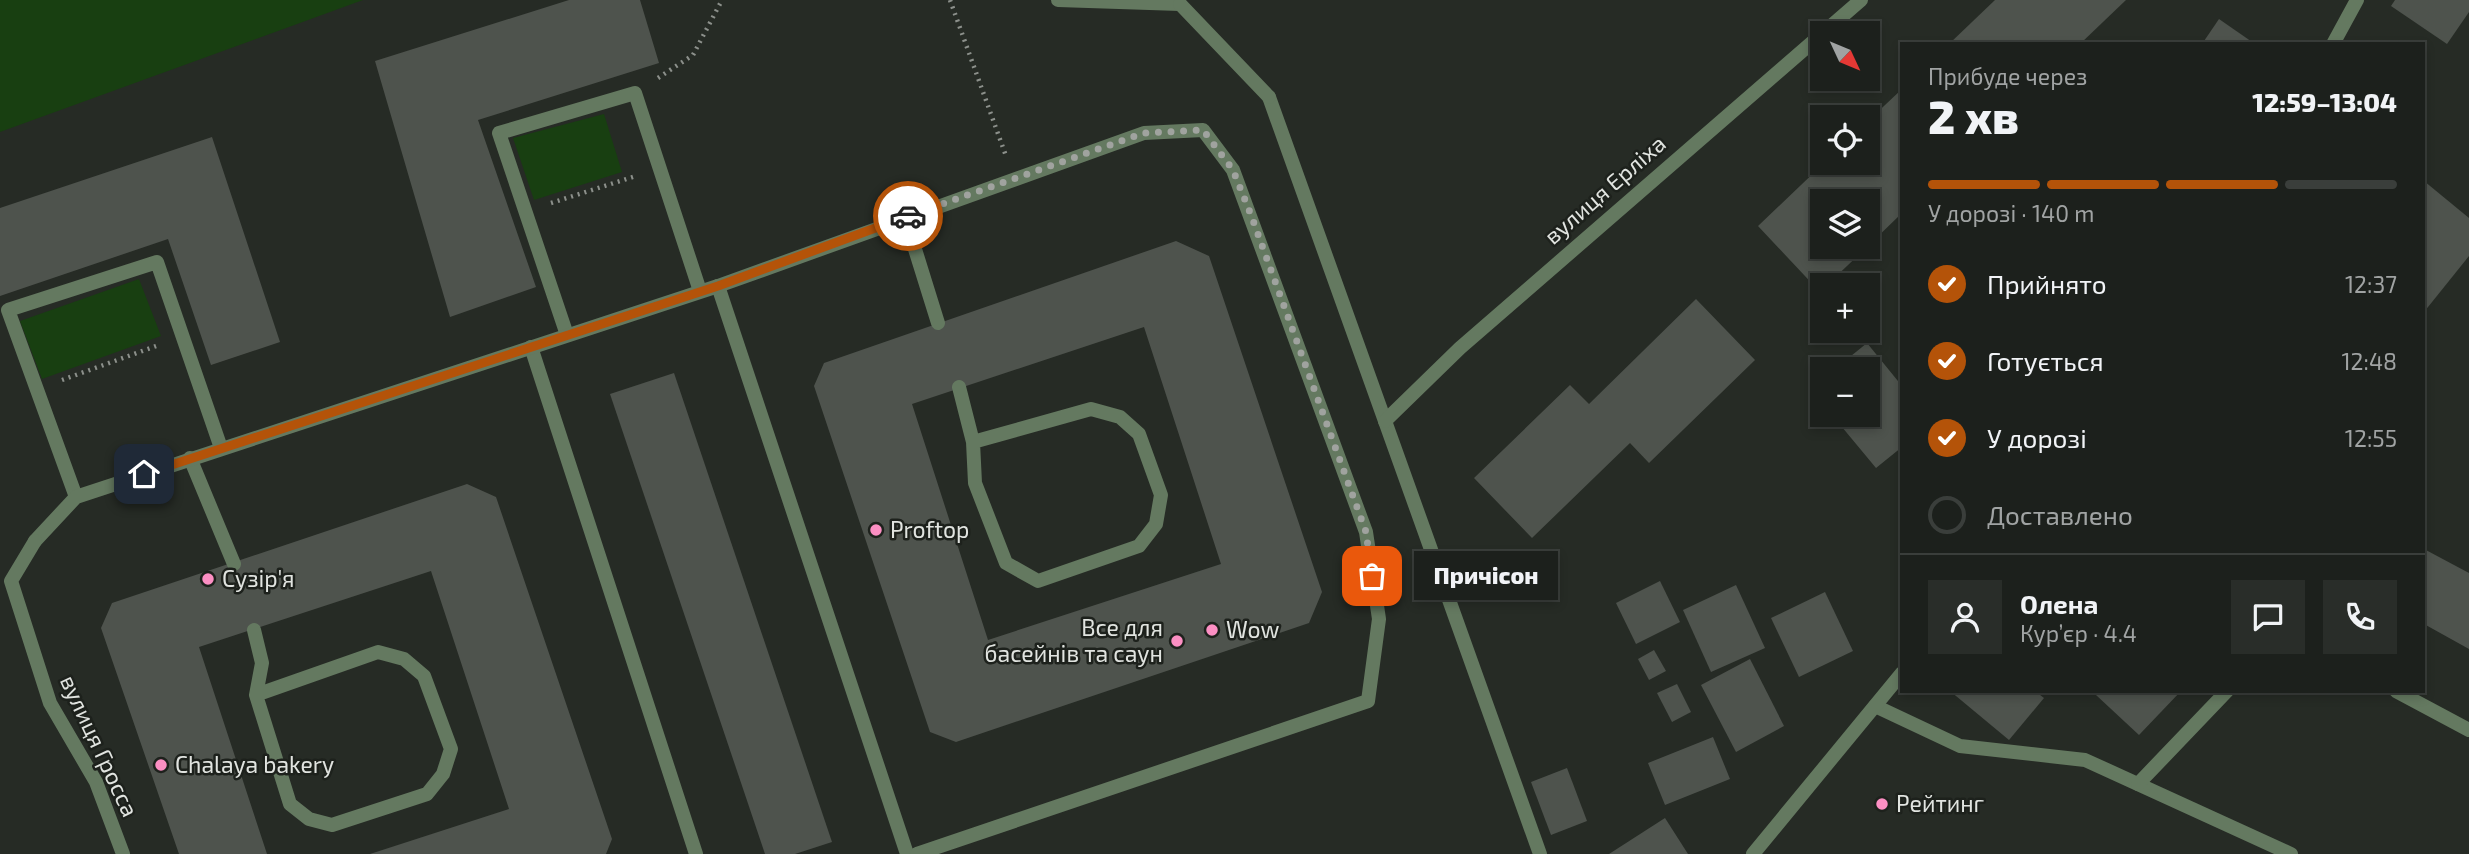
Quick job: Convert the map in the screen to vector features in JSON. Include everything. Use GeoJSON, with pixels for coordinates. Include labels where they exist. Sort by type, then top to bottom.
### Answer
{"type":"FeatureCollection","features":[{"type":"Feature","properties":{"kind":"street"},"geometry":{"type":"LineString","coordinates":[[1058,0],[1180,4],[1269,97],[1541,854]]}},
{"type":"Feature","properties":{"kind":"street","name":"вулиця Ерліха"},"geometry":{"type":"LineString","coordinates":[[1385,421],[1460,348],[1861,0]]}},
{"type":"Feature","properties":{"kind":"street"},"geometry":{"type":"LineString","coordinates":[[2334,42],[2357,0]]}},
{"type":"Feature","properties":{"kind":"street"},"geometry":{"type":"LineString","coordinates":[[567,335],[499,132],[635,93],[701,291]]}},
{"type":"Feature","properties":{"kind":"street"},"geometry":{"type":"LineString","coordinates":[[221,448],[157,262],[8,310],[76,497],[718,286],[1144,133],[1203,130],[1233,170],[1366,532],[1379,619],[1368,701],[917,854]]}},
{"type":"Feature","properties":{"kind":"street"},"geometry":{"type":"LineString","coordinates":[[905,217],[938,323]]}},
{"type":"Feature","properties":{"kind":"street"},"geometry":{"type":"LineString","coordinates":[[718,286],[907,854]]}},
{"type":"Feature","properties":{"kind":"street"},"geometry":{"type":"LineString","coordinates":[[531,347],[696,854]]}},
{"type":"Feature","properties":{"kind":"street"},"geometry":{"type":"LineString","coordinates":[[959,387],[973,442],[975,483],[1006,563],[1038,582],[1139,546],[1156,524],[1161,495],[1139,433],[1120,417],[1091,409],[973,442]]}},
{"type":"Feature","properties":{"kind":"street"},"geometry":{"type":"LineString","coordinates":[[190,458],[233,564]]}},
{"type":"Feature","properties":{"kind":"street","name":"вулиця Гросса"},"geometry":{"type":"LineString","coordinates":[[76,497],[35,541],[11,581],[50,703],[96,782],[123,854]]}},
{"type":"Feature","properties":{"kind":"street"},"geometry":{"type":"LineString","coordinates":[[254,630],[262,663],[256,695],[290,804],[309,819],[332,825],[427,794],[443,774],[451,749],[424,676],[404,659],[378,653],[256,695]]}},
{"type":"Feature","properties":{"kind":"street"},"geometry":{"type":"LineString","coordinates":[[1753,854],[1900,675]]}},
{"type":"Feature","properties":{"kind":"street"},"geometry":{"type":"LineString","coordinates":[[2138,784],[2225,693]]}},
{"type":"Feature","properties":{"kind":"street"},"geometry":{"type":"LineString","coordinates":[[2400,693],[2469,730]]}},
{"type":"Feature","properties":{"kind":"street"},"geometry":{"type":"LineString","coordinates":[[1875,706],[1960,746],[2085,760],[2291,854]]}},
{"type":"Feature","properties":{"kind":"path"},"geometry":{"type":"LineString","coordinates":[[635,93],[692,55],[722,0]]}},
{"type":"Feature","properties":{"kind":"path"},"geometry":{"type":"LineString","coordinates":[[950,0],[1015,180]]}},
{"type":"Feature","properties":{"kind":"path"},"geometry":{"type":"LineString","coordinates":[[525,211],[660,168]]}},
{"type":"Feature","properties":{"kind":"path"},"geometry":{"type":"LineString","coordinates":[[37,389],[183,337]]}},
{"type":"Feature","properties":{"kind":"green space"},"geometry":{"type":"Polygon","coordinates":[[[0,0],[363,0],[0,132],[0,0]]]}},
{"type":"Feature","properties":{"kind":"green space"},"geometry":{"type":"Polygon","coordinates":[[[604,114],[622,172],[534,200],[513,138],[604,114]]]}},
{"type":"Feature","properties":{"kind":"green space"},"geometry":{"type":"Polygon","coordinates":[[[139,279],[161,336],[42,379],[20,321],[139,279]]]}},
{"type":"Feature","properties":{"kind":"building"},"geometry":{"type":"Polygon","coordinates":[[[569,0],[640,0],[659,63],[478,120],[536,287],[450,317],[375,61],[569,0]]]}},
{"type":"Feature","properties":{"kind":"building"},"geometry":{"type":"Polygon","coordinates":[[[1995,0],[2126,0],[2082,42],[1951,42],[1995,0]]]}},
{"type":"Feature","properties":{"kind":"building"},"geometry":{"type":"Polygon","coordinates":[[[2395,0],[2469,0],[2469,12],[2447,44],[2391,6],[2395,0]]]}},
{"type":"Feature","properties":{"kind":"building"},"geometry":{"type":"Polygon","coordinates":[[[2219,19],[2252,42],[2203,42],[2219,19]]]}},
{"type":"Feature","properties":{"kind":"building"},"geometry":{"type":"Polygon","coordinates":[[[1900,91],[1900,215],[1880,234],[1880,189],[1810,189],[1810,259],[1854,259],[1840,273],[1810,273],[1810,281],[1758,226],[1811,175],[1880,175],[1880,110],[1900,91]]]}},
{"type":"Feature","properties":{"kind":"building"},"geometry":{"type":"Polygon","coordinates":[[[212,137],[280,342],[211,365],[168,239],[0,296],[0,208],[212,137]]]}},
{"type":"Feature","properties":{"kind":"building"},"geometry":{"type":"Polygon","coordinates":[[[2425,182],[2469,218],[2469,256],[2425,311],[2425,182]]]}},
{"type":"Feature","properties":{"kind":"building"},"geometry":{"type":"Polygon","coordinates":[[[1176,241],[1209,256],[1322,592],[1309,623],[956,742],[930,732],[814,386],[824,363],[1176,241]],[[1144,327],[912,404],[988,640],[1221,564],[1144,327]]]}},
{"type":"Feature","properties":{"kind":"building"},"geometry":{"type":"Polygon","coordinates":[[[1696,299],[1755,360],[1649,463],[1630,443],[1532,538],[1474,478],[1570,385],[1589,404],[1696,299]]]}},
{"type":"Feature","properties":{"kind":"building"},"geometry":{"type":"Polygon","coordinates":[[[1867,343],[1878,357],[1850,357],[1867,343]]]}},
{"type":"Feature","properties":{"kind":"building"},"geometry":{"type":"Polygon","coordinates":[[[1880,359],[1900,384],[1900,449],[1876,468],[1842,427],[1880,427],[1880,359]]]}},
{"type":"Feature","properties":{"kind":"building"},"geometry":{"type":"Polygon","coordinates":[[[674,373],[832,842],[795,854],[765,854],[610,394],[674,373]]]}},
{"type":"Feature","properties":{"kind":"building"},"geometry":{"type":"Polygon","coordinates":[[[467,484],[496,497],[612,839],[606,854],[370,854],[509,809],[431,571],[199,647],[267,854],[179,854],[101,628],[112,603],[467,484]]]}},
{"type":"Feature","properties":{"kind":"building"},"geometry":{"type":"Polygon","coordinates":[[[2425,550],[2469,573],[2469,649],[2425,625],[2425,550]]]}},
{"type":"Feature","properties":{"kind":"building"},"geometry":{"type":"Polygon","coordinates":[[[1660,581],[1680,622],[1636,644],[1616,603],[1660,581]]]}},
{"type":"Feature","properties":{"kind":"building"},"geometry":{"type":"Polygon","coordinates":[[[1736,585],[1765,648],[1711,672],[1683,610],[1736,585]]]}},
{"type":"Feature","properties":{"kind":"building"},"geometry":{"type":"Polygon","coordinates":[[[1825,592],[1853,651],[1799,677],[1771,618],[1825,592]]]}},
{"type":"Feature","properties":{"kind":"building"},"geometry":{"type":"Polygon","coordinates":[[[1654,650],[1666,671],[1649,680],[1638,659],[1654,650]]]}},
{"type":"Feature","properties":{"kind":"building"},"geometry":{"type":"Polygon","coordinates":[[[1750,659],[1784,726],[1736,752],[1701,685],[1750,659]]]}},
{"type":"Feature","properties":{"kind":"building"},"geometry":{"type":"Polygon","coordinates":[[[1677,684],[1691,712],[1672,722],[1657,693],[1677,684]]]}},
{"type":"Feature","properties":{"kind":"building"},"geometry":{"type":"Polygon","coordinates":[[[1952,693],[2038,693],[2044,698],[2009,740],[1952,693]]]}},
{"type":"Feature","properties":{"kind":"building"},"geometry":{"type":"Polygon","coordinates":[[[2098,693],[2179,693],[2139,735],[2096,695],[2098,693]]]}},
{"type":"Feature","properties":{"kind":"building"},"geometry":{"type":"Polygon","coordinates":[[[1713,737],[1730,779],[1665,805],[1648,763],[1713,737]]]}},
{"type":"Feature","properties":{"kind":"building"},"geometry":{"type":"Polygon","coordinates":[[[1567,768],[1587,821],[1551,835],[1531,782],[1567,768]]]}},
{"type":"Feature","properties":{"kind":"building"},"geometry":{"type":"Polygon","coordinates":[[[1665,818],[1688,854],[1609,854],[1665,818]]]}},
{"type":"Feature","properties":{"kind":"way so far"},"geometry":{"type":"LineString","coordinates":[[908,216],[1144,133],[1203,130],[1233,170],[1251,215],[1366,532],[1372,576]]}},
{"type":"Feature","properties":{"kind":"place","name":"Proftop"},"geometry":{"type":"Point","coordinates":[876,530]}},
{"type":"Feature","properties":{"kind":"place","name":"Причісон"},"geometry":{"type":"Point","coordinates":[1372,576]}},
{"type":"Feature","properties":{"kind":"place","name":"Сузір'я"},"geometry":{"type":"Point","coordinates":[208,579]}},
{"type":"Feature","properties":{"kind":"place","name":"Wow"},"geometry":{"type":"Point","coordinates":[1212,630]}},
{"type":"Feature","properties":{"kind":"place","name":"Все для басейнів та саун"},"geometry":{"type":"Point","coordinates":[1177,641]}},
{"type":"Feature","properties":{"kind":"place","name":"Chalaya bakery"},"geometry":{"type":"Point","coordinates":[161,765]}},
{"type":"Feature","properties":{"kind":"place","name":"Рейтинг"},"geometry":{"type":"Point","coordinates":[1882,804]}},
{"type":"Feature","properties":{"kind":"route"},"geometry":{"type":"LineString","coordinates":[[144,474],[718,286],[908,216]]}}]}
